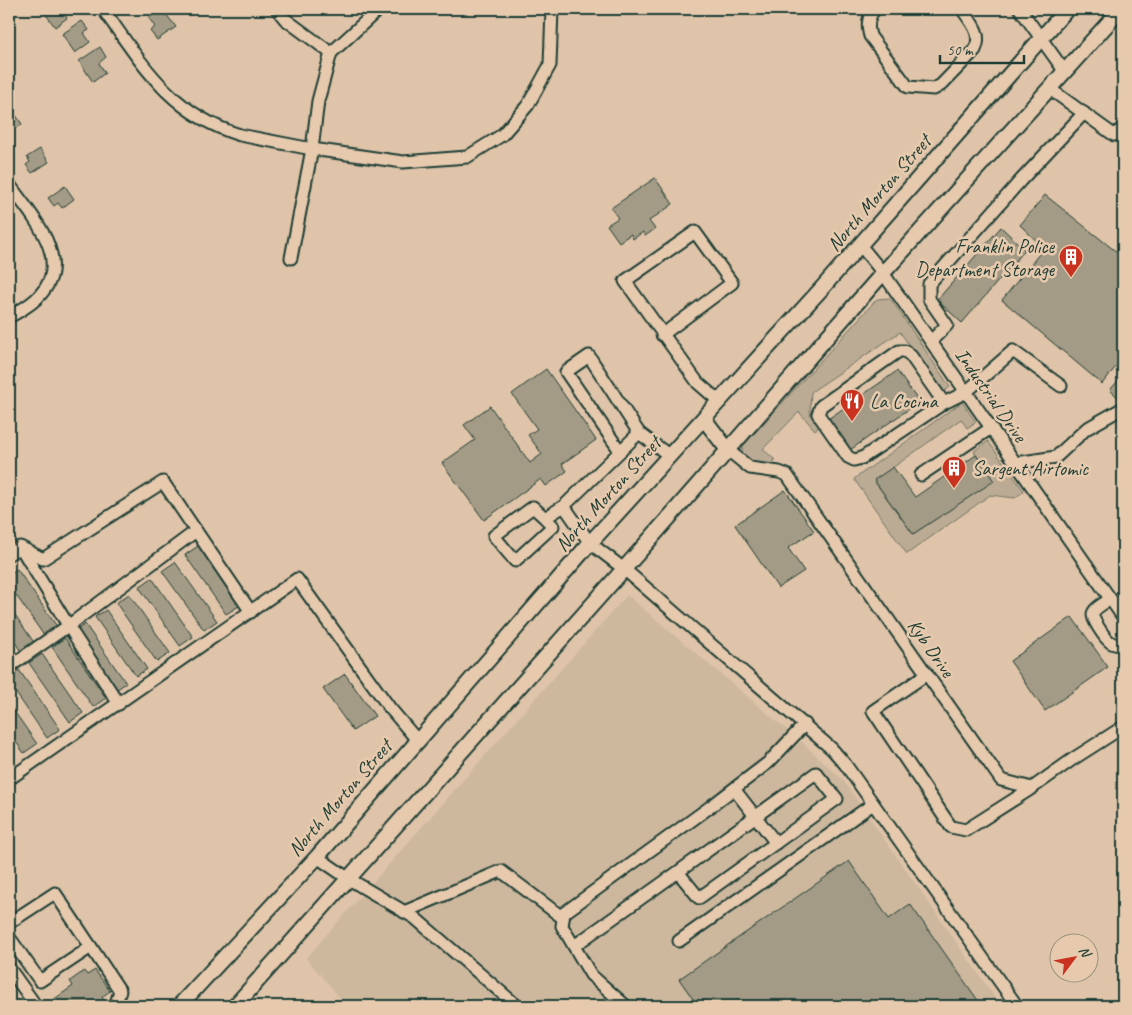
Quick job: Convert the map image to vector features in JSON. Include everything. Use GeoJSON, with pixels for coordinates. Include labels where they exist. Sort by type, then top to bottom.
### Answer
{"type":"FeatureCollection","features":[{"type":"Feature","properties":{"kind":"main road","name":"North Morton Street"},"geometry":{"type":"LineString","coordinates":[[179,1006],[317,857],[590,542],[720,402],[1067,9]]}},
{"type":"Feature","properties":{"kind":"main road"},"geometry":{"type":"LineString","coordinates":[[235,1006],[624,569],[884,273],[1122,9]]}},
{"type":"Feature","properties":{"kind":"main road"},"geometry":{"type":"LineString","coordinates":[[704,419],[728,450]]}},
{"type":"Feature","properties":{"kind":"street"},"geometry":{"type":"LineString","coordinates":[[103,9],[152,78],[188,110],[234,133],[312,149],[403,162],[467,157],[502,135],[528,105],[550,65],[552,9]]}},
{"type":"Feature","properties":{"kind":"street"},"geometry":{"type":"LineString","coordinates":[[277,9],[285,19],[332,53]]}},
{"type":"Feature","properties":{"kind":"street"},"geometry":{"type":"LineString","coordinates":[[291,258],[312,149],[318,101],[332,53],[378,9]]}},
{"type":"Feature","properties":{"kind":"street"},"geometry":{"type":"LineString","coordinates":[[875,9],[869,18],[868,29],[875,43],[908,87],[934,89],[941,85],[975,50],[978,43],[975,27],[962,9]]}},
{"type":"Feature","properties":{"kind":"street"},"geometry":{"type":"LineString","coordinates":[[1020,9],[1066,72]]}},
{"type":"Feature","properties":{"kind":"street"},"geometry":{"type":"LineString","coordinates":[[1050,89],[1084,113],[1120,134]]}},
{"type":"Feature","properties":{"kind":"street"},"geometry":{"type":"LineString","coordinates":[[931,341],[947,325],[929,299],[929,284],[1084,113]]}},
{"type":"Feature","properties":{"kind":"street"},"geometry":{"type":"LineString","coordinates":[[9,184],[49,243],[52,260],[50,278],[41,295],[9,318]]}},
{"type":"Feature","properties":{"kind":"street"},"geometry":{"type":"LineString","coordinates":[[662,334],[732,284],[695,232],[625,281],[662,334],[698,383],[720,402]]}},
{"type":"Feature","properties":{"kind":"street","name":"Industrial Drive"},"geometry":{"type":"LineString","coordinates":[[860,245],[884,273],[1123,617]]}},
{"type":"Feature","properties":{"kind":"street"},"geometry":{"type":"LineString","coordinates":[[944,404],[911,356],[905,351],[898,351],[822,406],[818,414],[848,457],[854,460],[862,458],[944,404],[966,392],[1013,351],[1061,386]]}},
{"type":"Feature","properties":{"kind":"street"},"geometry":{"type":"LineString","coordinates":[[620,451],[566,372],[589,356],[639,433],[670,456]]}},
{"type":"Feature","properties":{"kind":"street"},"geometry":{"type":"LineString","coordinates":[[1016,463],[1056,457],[1086,429],[1123,408]]}},
{"type":"Feature","properties":{"kind":"street"},"geometry":{"type":"LineString","coordinates":[[921,475],[991,428]]}},
{"type":"Feature","properties":{"kind":"street"},"geometry":{"type":"LineString","coordinates":[[545,518],[564,506],[639,433]]}},
{"type":"Feature","properties":{"kind":"street","name":"Kyb Drive"},"geometry":{"type":"LineString","coordinates":[[728,450],[750,468],[787,475],[1001,780],[1032,788]]}},
{"type":"Feature","properties":{"kind":"street"},"geometry":{"type":"LineString","coordinates":[[20,547],[43,559],[163,482],[251,612]]}},
{"type":"Feature","properties":{"kind":"street"},"geometry":{"type":"LineString","coordinates":[[564,506],[590,542],[624,569],[832,749],[1018,1006]]}},
{"type":"Feature","properties":{"kind":"street"},"geometry":{"type":"LineString","coordinates":[[533,507],[545,518],[553,526],[515,561],[494,536],[533,507]]}},
{"type":"Feature","properties":{"kind":"street"},"geometry":{"type":"LineString","coordinates":[[9,666],[68,626],[196,531]]}},
{"type":"Feature","properties":{"kind":"street"},"geometry":{"type":"LineString","coordinates":[[9,554],[20,547]]}},
{"type":"Feature","properties":{"kind":"street"},"geometry":{"type":"LineString","coordinates":[[20,547],[118,704]]}},
{"type":"Feature","properties":{"kind":"street"},"geometry":{"type":"LineString","coordinates":[[9,772],[12,777],[297,580],[389,707],[417,740]]}},
{"type":"Feature","properties":{"kind":"street"},"geometry":{"type":"LineString","coordinates":[[1110,599],[1095,610],[1092,616],[1108,641],[1114,644],[1123,644]]}},
{"type":"Feature","properties":{"kind":"street"},"geometry":{"type":"LineString","coordinates":[[927,674],[873,711],[951,827],[966,830],[1123,726]]}},
{"type":"Feature","properties":{"kind":"street"},"geometry":{"type":"LineString","coordinates":[[626,1006],[591,975],[562,926],[564,914],[769,762],[805,724]]}},
{"type":"Feature","properties":{"kind":"street"},"geometry":{"type":"LineString","coordinates":[[574,946],[816,772],[837,799],[700,898],[678,872]]}},
{"type":"Feature","properties":{"kind":"street"},"geometry":{"type":"LineString","coordinates":[[734,789],[776,843]]}},
{"type":"Feature","properties":{"kind":"street"},"geometry":{"type":"LineString","coordinates":[[679,941],[873,804]]}},
{"type":"Feature","properties":{"kind":"street"},"geometry":{"type":"LineString","coordinates":[[317,857],[349,879],[415,918],[517,1006]]}},
{"type":"Feature","properties":{"kind":"street"},"geometry":{"type":"LineString","coordinates":[[404,912],[501,871],[563,918]]}},
{"type":"Feature","properties":{"kind":"street"},"geometry":{"type":"LineString","coordinates":[[9,923],[55,893],[120,991],[115,1006]]}},
{"type":"Feature","properties":{"kind":"street"},"geometry":{"type":"LineString","coordinates":[[9,937],[40,981],[91,947]]}},
{"type":"Feature","properties":{"kind":"street"},"geometry":{"type":"LineString","coordinates":[[11,975],[36,1006]]}},
{"type":"Feature","properties":{"kind":"shaded area"},"geometry":{"type":"Polygon","coordinates":[[[890,298],[950,387],[942,393],[900,332],[811,392],[810,412],[820,426],[815,430],[799,412],[763,449],[775,460],[771,465],[749,465],[741,456],[743,446],[877,299],[890,298]]]}},
{"type":"Feature","properties":{"kind":"shaded area"},"geometry":{"type":"Polygon","coordinates":[[[962,402],[976,422],[967,428],[961,419],[874,481],[913,534],[993,481],[974,451],[988,441],[1024,491],[1015,498],[990,495],[907,554],[854,479],[962,402]]]}},
{"type":"Feature","properties":{"kind":"shaded area"},"geometry":{"type":"Polygon","coordinates":[[[627,595],[805,745],[843,780],[1001,1006],[347,1006],[306,958],[627,595]]]}},
{"type":"Feature","properties":{"kind":"building"},"geometry":{"type":"Polygon","coordinates":[[[42,9],[61,9],[67,18],[55,27],[42,9]]]}},
{"type":"Feature","properties":{"kind":"building"},"geometry":{"type":"Polygon","coordinates":[[[162,9],[176,27],[157,40],[150,31],[155,27],[149,18],[162,9]]]}},
{"type":"Feature","properties":{"kind":"building"},"geometry":{"type":"Polygon","coordinates":[[[82,21],[89,30],[84,33],[90,42],[75,53],[62,34],[82,21]]]}},
{"type":"Feature","properties":{"kind":"building"},"geometry":{"type":"Polygon","coordinates":[[[100,47],[106,57],[99,63],[105,73],[93,82],[79,61],[100,47]]]}},
{"type":"Feature","properties":{"kind":"building"},"geometry":{"type":"Polygon","coordinates":[[[13,111],[22,124],[9,133],[9,114],[13,111]]]}},
{"type":"Feature","properties":{"kind":"building"},"geometry":{"type":"Polygon","coordinates":[[[40,149],[49,162],[32,173],[26,165],[30,162],[27,157],[40,149]]]}},
{"type":"Feature","properties":{"kind":"building"},"geometry":{"type":"Polygon","coordinates":[[[655,178],[673,204],[649,221],[655,229],[645,236],[643,232],[633,239],[631,234],[619,242],[607,225],[618,218],[611,208],[655,178]]]}},
{"type":"Feature","properties":{"kind":"building"},"geometry":{"type":"Polygon","coordinates":[[[65,186],[74,199],[62,208],[58,203],[54,206],[48,198],[65,186]]]}},
{"type":"Feature","properties":{"kind":"building","name":"Franklin Police Department Storage"},"geometry":{"type":"Polygon","coordinates":[[[1045,195],[1123,257],[1123,358],[1102,384],[1002,300],[1044,248],[1020,225],[1045,195]]]}},
{"type":"Feature","properties":{"kind":"building"},"geometry":{"type":"Polygon","coordinates":[[[1001,227],[1025,250],[962,323],[937,300],[1001,227]]]}},
{"type":"Feature","properties":{"kind":"building"},"geometry":{"type":"Polygon","coordinates":[[[546,369],[596,440],[562,464],[567,471],[546,486],[541,479],[484,520],[442,463],[475,440],[464,425],[490,406],[530,463],[542,454],[528,435],[537,429],[512,394],[546,369]]]}},
{"type":"Feature","properties":{"kind":"building"},"geometry":{"type":"Polygon","coordinates":[[[897,371],[919,402],[850,450],[828,419],[897,371]]]}},
{"type":"Feature","properties":{"kind":"building"},"geometry":{"type":"Polygon","coordinates":[[[1123,375],[1123,402],[1110,390],[1123,375]]]}},
{"type":"Feature","properties":{"kind":"building","name":"Sargent Airtomic"},"geometry":{"type":"Polygon","coordinates":[[[976,455],[994,481],[913,534],[874,480],[893,467],[915,497],[976,455]]]}},
{"type":"Feature","properties":{"kind":"building"},"geometry":{"type":"Polygon","coordinates":[[[785,490],[814,531],[788,548],[804,571],[778,588],[735,525],[785,490]]]}},
{"type":"Feature","properties":{"kind":"building"},"geometry":{"type":"Polygon","coordinates":[[[198,546],[239,606],[226,614],[185,555],[198,546]]]}},
{"type":"Feature","properties":{"kind":"building"},"geometry":{"type":"Polygon","coordinates":[[[175,562],[217,621],[204,630],[162,571],[175,562]]]}},
{"type":"Feature","properties":{"kind":"building"},"geometry":{"type":"Polygon","coordinates":[[[17,569],[58,628],[45,637],[9,585],[9,574],[17,569]]]}},
{"type":"Feature","properties":{"kind":"building"},"geometry":{"type":"Polygon","coordinates":[[[152,578],[193,637],[180,646],[139,587],[152,578]]]}},
{"type":"Feature","properties":{"kind":"building"},"geometry":{"type":"Polygon","coordinates":[[[129,594],[170,653],[157,662],[116,603],[129,594]]]}},
{"type":"Feature","properties":{"kind":"building"},"geometry":{"type":"Polygon","coordinates":[[[9,606],[35,644],[22,653],[9,633],[9,606]]]}},
{"type":"Feature","properties":{"kind":"building"},"geometry":{"type":"Polygon","coordinates":[[[106,610],[147,669],[136,676],[95,617],[106,610]]]}},
{"type":"Feature","properties":{"kind":"building"},"geometry":{"type":"Polygon","coordinates":[[[1072,617],[1108,667],[1045,711],[1010,661],[1072,617]]]}},
{"type":"Feature","properties":{"kind":"building"},"geometry":{"type":"Polygon","coordinates":[[[85,624],[126,683],[116,690],[75,631],[85,624]]]}},
{"type":"Feature","properties":{"kind":"building"},"geometry":{"type":"Polygon","coordinates":[[[65,638],[106,698],[93,707],[52,647],[65,638]]]}},
{"type":"Feature","properties":{"kind":"building"},"geometry":{"type":"Polygon","coordinates":[[[42,654],[83,713],[70,722],[29,663],[42,654]]]}},
{"type":"Feature","properties":{"kind":"building"},"geometry":{"type":"Polygon","coordinates":[[[19,670],[60,729],[47,738],[9,683],[9,677],[19,670]]]}},
{"type":"Feature","properties":{"kind":"building"},"geometry":{"type":"Polygon","coordinates":[[[345,674],[375,716],[353,731],[323,689],[345,674]]]}},
{"type":"Feature","properties":{"kind":"building"},"geometry":{"type":"Polygon","coordinates":[[[9,704],[37,744],[24,753],[9,732],[9,704]]]}},
{"type":"Feature","properties":{"kind":"building"},"geometry":{"type":"Polygon","coordinates":[[[849,861],[889,919],[910,904],[982,1006],[698,1006],[679,979],[849,861]]]}},
{"type":"Feature","properties":{"kind":"building"},"geometry":{"type":"Polygon","coordinates":[[[95,970],[110,991],[102,997],[108,1006],[58,1006],[53,1000],[73,986],[70,981],[84,971],[87,975],[95,970]]]}},
{"type":"Feature","properties":{"kind":"place","name":"Franklin Police Department Storage"},"geometry":{"type":"Point","coordinates":[1071,278]}},
{"type":"Feature","properties":{"kind":"place","name":"La Cocina"},"geometry":{"type":"Point","coordinates":[852,422]}},
{"type":"Feature","properties":{"kind":"place","name":"Sargent Airtomic"},"geometry":{"type":"Point","coordinates":[954,489]}}]}
